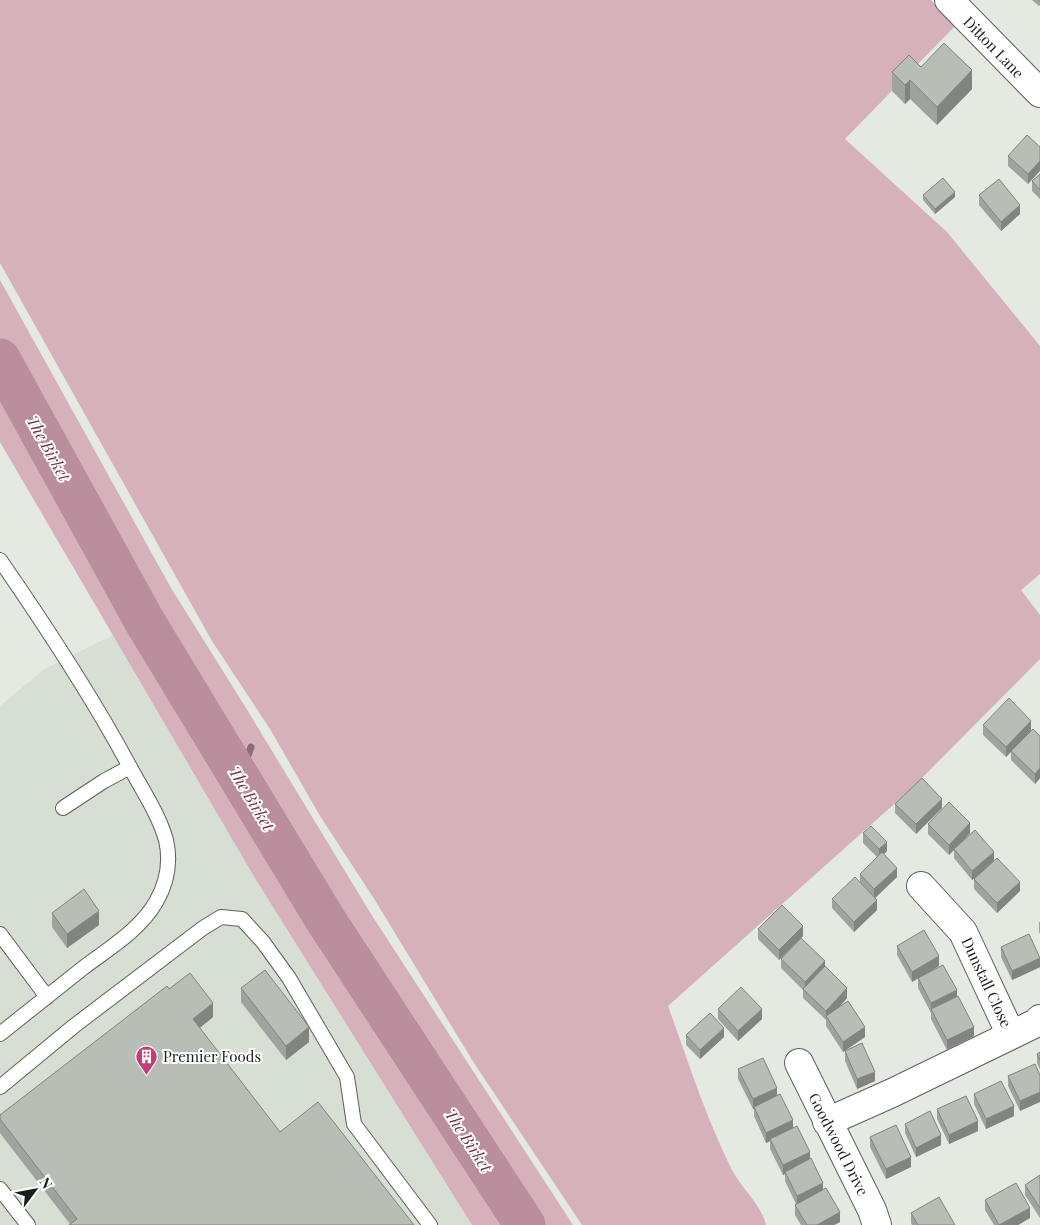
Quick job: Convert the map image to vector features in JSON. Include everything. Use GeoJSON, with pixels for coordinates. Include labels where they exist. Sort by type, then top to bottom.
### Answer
{"type":"FeatureCollection","features":[{"type":"Feature","properties":{"kind":"street","name":"Ditton Lane"},"geometry":{"type":"LineString","coordinates":[[949,0],[1040,93]]}},
{"type":"Feature","properties":{"kind":"street","name":"Dunstall Close"},"geometry":{"type":"LineString","coordinates":[[921,886],[963,932],[1012,1035]]}},
{"type":"Feature","properties":{"kind":"street"},"geometry":{"type":"LineString","coordinates":[[827,1122],[1012,1035],[1040,1019]]}},
{"type":"Feature","properties":{"kind":"street","name":"Goodwood Drive"},"geometry":{"type":"LineString","coordinates":[[798,1063],[872,1210],[877,1225]]}},
{"type":"Feature","properties":{"kind":"lane"},"geometry":{"type":"LineString","coordinates":[[0,560],[82,681],[154,812],[166,840],[168,856],[168,871],[164,886],[155,904],[136,926],[0,1034]]}},
{"type":"Feature","properties":{"kind":"lane"},"geometry":{"type":"LineString","coordinates":[[63,808],[104,780],[130,767]]}},
{"type":"Feature","properties":{"kind":"lane"},"geometry":{"type":"LineString","coordinates":[[0,1087],[74,1026],[203,928],[221,917],[242,919],[263,942],[289,978],[347,1077],[354,1124],[430,1225]]}},
{"type":"Feature","properties":{"kind":"lane"},"geometry":{"type":"LineString","coordinates":[[0,934],[48,996]]}},
{"type":"Feature","properties":{"kind":"lane"},"geometry":{"type":"LineString","coordinates":[[0,1189],[28,1225]]}},
{"type":"Feature","properties":{"kind":"shaded area"},"geometry":{"type":"Polygon","coordinates":[[[0,0],[931,0],[955,26],[845,139],[947,232],[1040,346],[1040,574],[1021,590],[1040,615],[1040,659],[911,789],[668,1006],[714,1130],[732,1170],[756,1203],[766,1225],[582,1225],[474,1063],[373,897],[320,816],[270,729],[212,641],[0,263],[0,0]]]}},
{"type":"Feature","properties":{"kind":"shaded area"},"geometry":{"type":"Polygon","coordinates":[[[0,280],[171,588],[371,914],[573,1225],[472,1225],[256,880],[0,442],[0,280]]]}},
{"type":"Feature","properties":{"kind":"shaded area"},"geometry":{"type":"Polygon","coordinates":[[[113,635],[256,880],[472,1225],[0,1225],[0,706],[43,670],[113,635]]]}},
{"type":"Feature","properties":{"kind":"building"},"geometry":{"type":"Polygon","coordinates":[[[944,43],[972,70],[937,107],[910,80],[905,85],[892,72],[909,55],[921,67],[944,43]]]}},
{"type":"Feature","properties":{"kind":"building"},"geometry":{"type":"Polygon","coordinates":[[[1027,135],[1040,147],[1040,161],[1028,174],[1008,156],[1027,135]]]}},
{"type":"Feature","properties":{"kind":"building"},"geometry":{"type":"Polygon","coordinates":[[[1040,174],[1040,190],[1032,181],[1040,174]]]}},
{"type":"Feature","properties":{"kind":"building"},"geometry":{"type":"Polygon","coordinates":[[[943,178],[955,192],[935,209],[923,195],[943,178]]]}},
{"type":"Feature","properties":{"kind":"building"},"geometry":{"type":"Polygon","coordinates":[[[999,179],[1020,205],[1001,222],[979,195],[999,179]]]}},
{"type":"Feature","properties":{"kind":"building"},"geometry":{"type":"Polygon","coordinates":[[[1009,698],[1031,721],[1006,747],[983,725],[1009,698]]]}},
{"type":"Feature","properties":{"kind":"building"},"geometry":{"type":"Polygon","coordinates":[[[1033,729],[1040,736],[1040,768],[1035,774],[1011,751],[1033,729]]]}},
{"type":"Feature","properties":{"kind":"building"},"geometry":{"type":"Polygon","coordinates":[[[922,778],[942,799],[916,824],[895,804],[922,778]]]}},
{"type":"Feature","properties":{"kind":"building"},"geometry":{"type":"Polygon","coordinates":[[[949,802],[970,823],[949,845],[928,824],[949,802]]]}},
{"type":"Feature","properties":{"kind":"building"},"geometry":{"type":"Polygon","coordinates":[[[871,826],[887,842],[879,849],[863,833],[871,826]]]}},
{"type":"Feature","properties":{"kind":"building"},"geometry":{"type":"Polygon","coordinates":[[[975,830],[994,852],[972,871],[954,849],[975,830]]]}},
{"type":"Feature","properties":{"kind":"building"},"geometry":{"type":"Polygon","coordinates":[[[882,852],[897,868],[874,889],[860,874],[882,852]]]}},
{"type":"Feature","properties":{"kind":"building"},"geometry":{"type":"Polygon","coordinates":[[[997,858],[1020,882],[997,903],[974,879],[997,858]]]}},
{"type":"Feature","properties":{"kind":"building"},"geometry":{"type":"Polygon","coordinates":[[[855,877],[877,900],[854,922],[832,899],[855,877]]]}},
{"type":"Feature","properties":{"kind":"building"},"geometry":{"type":"Polygon","coordinates":[[[84,889],[99,911],[67,934],[52,913],[84,889]]]}},
{"type":"Feature","properties":{"kind":"building"},"geometry":{"type":"Polygon","coordinates":[[[782,905],[803,926],[779,950],[758,929],[782,905]]]}},
{"type":"Feature","properties":{"kind":"building"},"geometry":{"type":"Polygon","coordinates":[[[924,930],[939,956],[912,972],[897,946],[924,930]]]}},
{"type":"Feature","properties":{"kind":"building"},"geometry":{"type":"Polygon","coordinates":[[[1029,934],[1040,958],[1012,971],[1001,947],[1029,934]]]}},
{"type":"Feature","properties":{"kind":"building"},"geometry":{"type":"Polygon","coordinates":[[[801,938],[825,961],[805,982],[781,959],[801,938]]]}},
{"type":"Feature","properties":{"kind":"building"},"geometry":{"type":"Polygon","coordinates":[[[943,965],[957,990],[931,1003],[918,978],[943,965]]]}},
{"type":"Feature","properties":{"kind":"building"},"geometry":{"type":"Polygon","coordinates":[[[825,966],[847,988],[826,1011],[803,989],[825,966]]]}},
{"type":"Feature","properties":{"kind":"building"},"geometry":{"type":"Polygon","coordinates":[[[265,970],[309,1027],[286,1046],[241,988],[265,970]]]}},
{"type":"Feature","properties":{"kind":"building","name":"Premier Foods"},"geometry":{"type":"Polygon","coordinates":[[[190,973],[213,1003],[193,1019],[280,1132],[318,1102],[414,1225],[69,1225],[77,1219],[0,1119],[0,1115],[167,986],[169,989],[190,973]]]}},
{"type":"Feature","properties":{"kind":"building"},"geometry":{"type":"Polygon","coordinates":[[[741,987],[762,1009],[738,1031],[718,1009],[741,987]]]}},
{"type":"Feature","properties":{"kind":"building"},"geometry":{"type":"Polygon","coordinates":[[[958,996],[974,1027],[947,1040],[931,1009],[958,996]]]}},
{"type":"Feature","properties":{"kind":"building"},"geometry":{"type":"Polygon","coordinates":[[[848,1001],[865,1027],[843,1042],[826,1016],[848,1001]]]}},
{"type":"Feature","properties":{"kind":"building"},"geometry":{"type":"Polygon","coordinates":[[[710,1013],[724,1028],[700,1050],[686,1035],[710,1013]]]}},
{"type":"Feature","properties":{"kind":"building"},"geometry":{"type":"Polygon","coordinates":[[[862,1043],[875,1072],[857,1079],[845,1051],[862,1043]]]}},
{"type":"Feature","properties":{"kind":"building"},"geometry":{"type":"Polygon","coordinates":[[[763,1058],[777,1088],[753,1099],[738,1069],[763,1058]]]}},
{"type":"Feature","properties":{"kind":"building"},"geometry":{"type":"Polygon","coordinates":[[[1035,1064],[1040,1075],[1040,1092],[1020,1101],[1008,1076],[1035,1064]]]}},
{"type":"Feature","properties":{"kind":"building"},"geometry":{"type":"Polygon","coordinates":[[[1001,1081],[1014,1106],[986,1119],[974,1094],[1001,1081]]]}},
{"type":"Feature","properties":{"kind":"building"},"geometry":{"type":"Polygon","coordinates":[[[780,1094],[793,1120],[766,1133],[754,1107],[780,1094]]]}},
{"type":"Feature","properties":{"kind":"building"},"geometry":{"type":"Polygon","coordinates":[[[966,1096],[978,1121],[949,1135],[937,1109],[966,1096]]]}},
{"type":"Feature","properties":{"kind":"building"},"geometry":{"type":"Polygon","coordinates":[[[930,1111],[941,1135],[916,1148],[905,1124],[930,1111]]]}},
{"type":"Feature","properties":{"kind":"building"},"geometry":{"type":"Polygon","coordinates":[[[896,1125],[911,1157],[886,1169],[870,1137],[896,1125]]]}},
{"type":"Feature","properties":{"kind":"building"},"geometry":{"type":"Polygon","coordinates":[[[797,1126],[810,1152],[783,1165],[770,1139],[797,1126]]]}},
{"type":"Feature","properties":{"kind":"building"},"geometry":{"type":"Polygon","coordinates":[[[811,1158],[823,1183],[797,1196],[785,1172],[811,1158]]]}},
{"type":"Feature","properties":{"kind":"building"},"geometry":{"type":"Polygon","coordinates":[[[1040,1175],[1040,1208],[1025,1185],[1040,1175]]]}},
{"type":"Feature","properties":{"kind":"building"},"geometry":{"type":"Polygon","coordinates":[[[1016,1183],[1030,1208],[999,1225],[985,1200],[1016,1183]]]}},
{"type":"Feature","properties":{"kind":"building"},"geometry":{"type":"Polygon","coordinates":[[[826,1188],[840,1212],[817,1225],[807,1225],[795,1205],[826,1188]]]}},
{"type":"Feature","properties":{"kind":"building"},"geometry":{"type":"Polygon","coordinates":[[[939,1197],[955,1225],[918,1225],[911,1213],[939,1197]]]}},
{"type":"Feature","properties":{"kind":"waterway","name":"The Birket"},"geometry":{"type":"LineString","coordinates":[[0,359],[145,622],[325,919],[525,1225]]}},
{"type":"Feature","properties":{"kind":"waterway"},"geometry":{"type":"LineString","coordinates":[[240,778],[251,747]]}},
{"type":"Feature","properties":{"kind":"place","name":"Premier Foods"},"geometry":{"type":"Point","coordinates":[147,1075]}}]}
